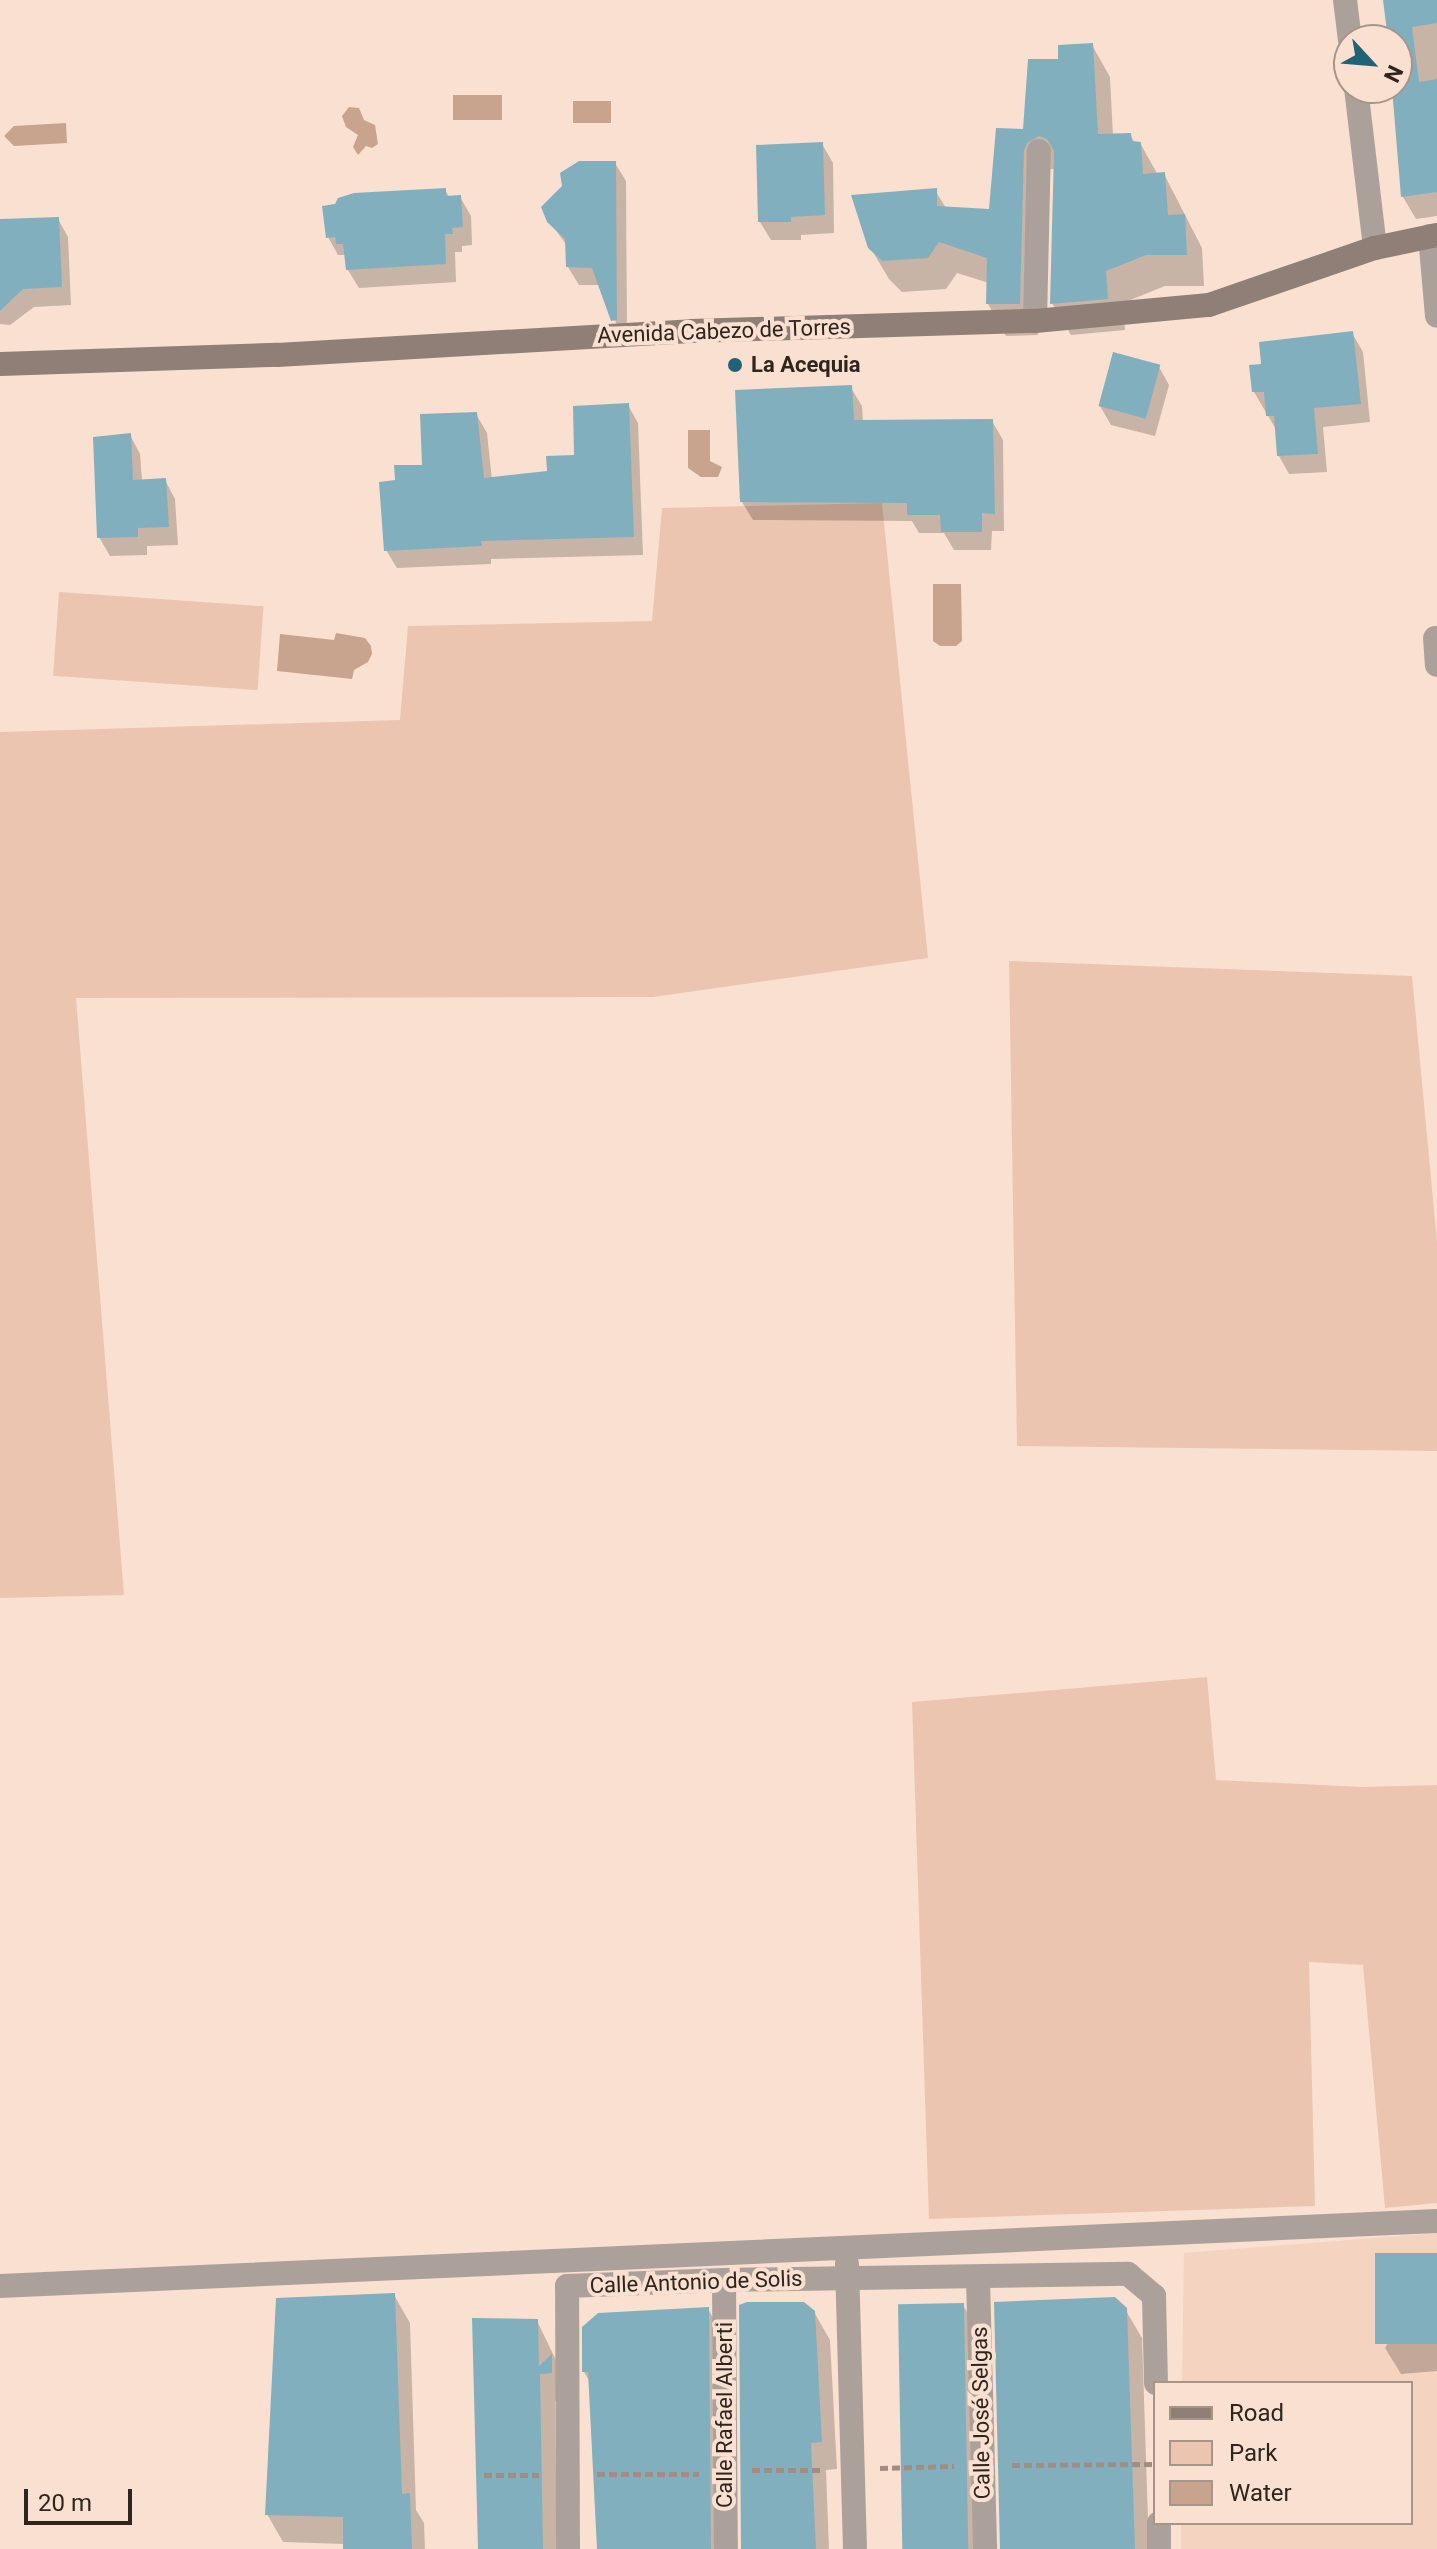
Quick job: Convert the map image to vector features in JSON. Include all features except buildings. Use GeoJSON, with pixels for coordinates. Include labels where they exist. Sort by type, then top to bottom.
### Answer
{"type":"FeatureCollection","features":[{"type":"Feature","properties":{"kind":"street"},"geometry":{"type":"LineString","coordinates":[[1345,0],[1348,24]]}},
{"type":"Feature","properties":{"kind":"street"},"geometry":{"type":"LineString","coordinates":[[1358,104],[1375,248]]}},
{"type":"Feature","properties":{"kind":"street"},"geometry":{"type":"LineString","coordinates":[[1035,321],[1039,151]]}},
{"type":"Feature","properties":{"kind":"street"},"geometry":{"type":"LineString","coordinates":[[1433,236],[1437,316]]}},
{"type":"Feature","properties":{"kind":"street","name":"Avenida Cabezo de Torres"},"geometry":{"type":"LineString","coordinates":[[0,364],[277,355],[691,331],[1035,321],[1209,305],[1375,248],[1433,236]]}},
{"type":"Feature","properties":{"kind":"street"},"geometry":{"type":"LineString","coordinates":[[1435,638],[1437,665]]}},
{"type":"Feature","properties":{"kind":"street"},"geometry":{"type":"LineString","coordinates":[[0,2286],[1437,2221]]}},
{"type":"Feature","properties":{"kind":"street"},"geometry":{"type":"LineString","coordinates":[[847,2250],[855,2549]]}},
{"type":"Feature","properties":{"kind":"street","name":"Calle Antonio de Solis"},"geometry":{"type":"LineString","coordinates":[[568,2549],[567,2286],[724,2280],[1128,2274],[1154,2296],[1156,2381]]}},
{"type":"Feature","properties":{"kind":"street","name":"Calle José Selgas"},"geometry":{"type":"LineString","coordinates":[[978,2278],[985,2549]]}},
{"type":"Feature","properties":{"kind":"street","name":"Calle Rafael Alberti"},"geometry":{"type":"LineString","coordinates":[[724,2280],[726,2549]]}},
{"type":"Feature","properties":{"kind":"street"},"geometry":{"type":"LineString","coordinates":[[1159,2525],[1159,2549]]}},
{"type":"Feature","properties":{"kind":"shaded area"},"geometry":{"type":"Polygon","coordinates":[[[1437,2233],[1437,2549],[1181,2549],[1181,2525],[1413,2525],[1413,2381],[1182,2381],[1184,2253],[1437,2233]]]}},
{"type":"Feature","properties":{"kind":"green space"},"geometry":{"type":"Polygon","coordinates":[[[882,503],[928,958],[653,997],[76,998],[124,1595],[0,1598],[0,732],[400,720],[408,626],[652,621],[662,508],[882,503]]]}},
{"type":"Feature","properties":{"kind":"green space"},"geometry":{"type":"Polygon","coordinates":[[[59,592],[264,606],[258,690],[53,676],[59,592]]]}},
{"type":"Feature","properties":{"kind":"green space"},"geometry":{"type":"Polygon","coordinates":[[[1009,961],[1412,976],[1437,1242],[1437,1451],[1017,1446],[1009,961]]]}},
{"type":"Feature","properties":{"kind":"green space"},"geometry":{"type":"Polygon","coordinates":[[[1207,1677],[1216,1780],[1363,1787],[1437,1785],[1437,2203],[1385,2208],[1363,1965],[1309,1962],[1315,2206],[929,2219],[912,1702],[1207,1677]]]}},
{"type":"Feature","properties":{"kind":"water"},"geometry":{"type":"Polygon","coordinates":[[[453,95],[502,95],[502,120],[453,120],[453,95]]]}},
{"type":"Feature","properties":{"kind":"water"},"geometry":{"type":"Polygon","coordinates":[[[573,101],[611,101],[611,123],[573,123],[573,101]]]}},
{"type":"Feature","properties":{"kind":"water"},"geometry":{"type":"Polygon","coordinates":[[[349,107],[359,108],[364,120],[375,125],[378,144],[372,148],[366,146],[358,155],[353,147],[358,135],[346,127],[342,116],[349,107]]]}},
{"type":"Feature","properties":{"kind":"water"},"geometry":{"type":"Polygon","coordinates":[[[66,123],[67,143],[14,146],[4,136],[14,126],[66,123]]]}},
{"type":"Feature","properties":{"kind":"water"},"geometry":{"type":"Polygon","coordinates":[[[688,430],[710,430],[710,461],[722,467],[718,477],[701,477],[688,468],[688,430]]]}},
{"type":"Feature","properties":{"kind":"water"},"geometry":{"type":"Polygon","coordinates":[[[933,584],[961,584],[962,641],[956,646],[940,646],[933,641],[933,584]]]}},
{"type":"Feature","properties":{"kind":"water"},"geometry":{"type":"Polygon","coordinates":[[[336,633],[365,638],[371,646],[372,654],[368,662],[354,670],[352,679],[277,671],[280,634],[334,640],[336,633]]]}},
{"type":"Feature","properties":{"kind":"place","name":"La Acequia"},"geometry":{"type":"Point","coordinates":[735,365]}}]}
